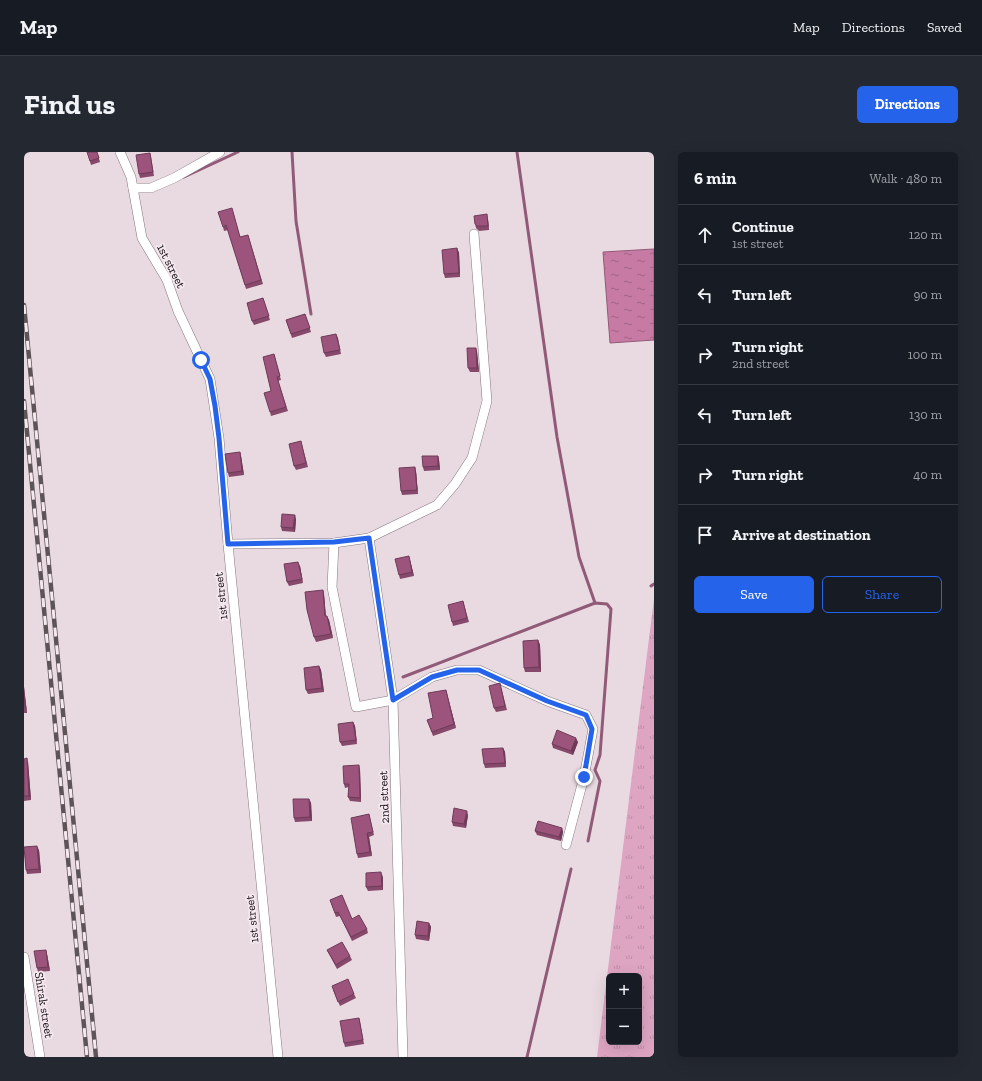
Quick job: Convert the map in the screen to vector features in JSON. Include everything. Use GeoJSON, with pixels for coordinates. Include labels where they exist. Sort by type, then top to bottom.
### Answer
{"type":"FeatureCollection","features":[{"type":"Feature","properties":{"kind":"street","name":"1st street"},"geometry":{"type":"LineString","coordinates":[[120,152],[131,177],[142,238],[167,280],[178,311],[210,379],[219,438],[278,1057]]}},
{"type":"Feature","properties":{"kind":"street"},"geometry":{"type":"LineString","coordinates":[[133,188],[151,188],[174,178],[220,152]]}},
{"type":"Feature","properties":{"kind":"street"},"geometry":{"type":"LineString","coordinates":[[228,544],[334,542],[369,538],[437,505],[455,484],[472,458],[487,401],[474,234]]}},
{"type":"Feature","properties":{"kind":"street","name":"2nd street"},"geometry":{"type":"LineString","coordinates":[[369,538],[393,700],[403,1057]]}},
{"type":"Feature","properties":{"kind":"street"},"geometry":{"type":"LineString","coordinates":[[334,542],[332,587],[356,707],[393,700],[432,677],[457,670],[479,670],[547,701],[586,715],[592,729],[584,777],[566,845]]}},
{"type":"Feature","properties":{"kind":"street","name":"Shirak street"},"geometry":{"type":"LineString","coordinates":[[24,957],[40,1057]]}},
{"type":"Feature","properties":{"kind":"green space"},"geometry":{"type":"Polygon","coordinates":[[[654,598],[654,1057],[597,1057],[606,985],[606,1045],[642,1045],[642,973],[607,973],[654,598]]]}},
{"type":"Feature","properties":{"kind":"water"},"geometry":{"type":"Polygon","coordinates":[[[654,249],[654,340],[610,343],[603,252],[654,249]]]}},
{"type":"Feature","properties":{"kind":"building"},"geometry":{"type":"Polygon","coordinates":[[[87,152],[97,152],[99,158],[90,161],[87,152]]]}},
{"type":"Feature","properties":{"kind":"building"},"geometry":{"type":"Polygon","coordinates":[[[150,153],[153,172],[139,174],[136,155],[150,153]]]}},
{"type":"Feature","properties":{"kind":"building"},"geometry":{"type":"Polygon","coordinates":[[[232,208],[240,237],[248,235],[261,280],[245,285],[226,225],[223,227],[218,212],[232,208]]]}},
{"type":"Feature","properties":{"kind":"building"},"geometry":{"type":"Polygon","coordinates":[[[487,214],[488,226],[477,226],[475,224],[474,216],[487,214]]]}},
{"type":"Feature","properties":{"kind":"building"},"geometry":{"type":"Polygon","coordinates":[[[457,248],[459,273],[444,274],[442,250],[457,248]]]}},
{"type":"Feature","properties":{"kind":"building"},"geometry":{"type":"Polygon","coordinates":[[[263,298],[269,316],[252,321],[247,303],[263,298]]]}},
{"type":"Feature","properties":{"kind":"building"},"geometry":{"type":"Polygon","coordinates":[[[305,314],[310,328],[291,334],[286,320],[305,314]]]}},
{"type":"Feature","properties":{"kind":"building"},"geometry":{"type":"Polygon","coordinates":[[[336,334],[340,350],[324,353],[321,337],[336,334]]]}},
{"type":"Feature","properties":{"kind":"building"},"geometry":{"type":"Polygon","coordinates":[[[467,348],[476,348],[477,368],[468,368],[467,348]]]}},
{"type":"Feature","properties":{"kind":"building"},"geometry":{"type":"Polygon","coordinates":[[[274,354],[280,376],[277,377],[286,407],[270,412],[264,393],[271,391],[263,357],[274,354]]]}},
{"type":"Feature","properties":{"kind":"building"},"geometry":{"type":"Polygon","coordinates":[[[301,441],[306,463],[294,466],[289,444],[301,441]]]}},
{"type":"Feature","properties":{"kind":"building"},"geometry":{"type":"Polygon","coordinates":[[[240,452],[242,471],[228,473],[225,454],[240,452]]]}},
{"type":"Feature","properties":{"kind":"building"},"geometry":{"type":"Polygon","coordinates":[[[422,456],[438,456],[438,466],[423,467],[422,456]]]}},
{"type":"Feature","properties":{"kind":"building"},"geometry":{"type":"Polygon","coordinates":[[[415,467],[417,490],[401,491],[399,468],[415,467]]]}},
{"type":"Feature","properties":{"kind":"building"},"geometry":{"type":"Polygon","coordinates":[[[282,514],[295,515],[293,528],[281,527],[282,514]]]}},
{"type":"Feature","properties":{"kind":"building"},"geometry":{"type":"Polygon","coordinates":[[[409,556],[412,572],[399,575],[395,559],[409,556]]]}},
{"type":"Feature","properties":{"kind":"building"},"geometry":{"type":"Polygon","coordinates":[[[298,562],[302,579],[287,582],[284,564],[298,562]]]}},
{"type":"Feature","properties":{"kind":"building"},"geometry":{"type":"Polygon","coordinates":[[[323,590],[325,616],[327,616],[331,634],[314,637],[307,610],[305,592],[323,590]]]}},
{"type":"Feature","properties":{"kind":"building"},"geometry":{"type":"Polygon","coordinates":[[[463,601],[467,618],[452,622],[448,605],[463,601]]]}},
{"type":"Feature","properties":{"kind":"building"},"geometry":{"type":"Polygon","coordinates":[[[538,640],[539,667],[524,668],[523,641],[538,640]]]}},
{"type":"Feature","properties":{"kind":"building"},"geometry":{"type":"Polygon","coordinates":[[[319,666],[322,688],[306,690],[304,668],[319,666]]]}},
{"type":"Feature","properties":{"kind":"building"},"geometry":{"type":"Polygon","coordinates":[[[500,683],[505,706],[494,708],[489,686],[500,683]]]}},
{"type":"Feature","properties":{"kind":"building"},"geometry":{"type":"Polygon","coordinates":[[[446,690],[454,724],[432,732],[427,720],[433,718],[428,693],[446,690]]]}},
{"type":"Feature","properties":{"kind":"building"},"geometry":{"type":"Polygon","coordinates":[[[353,722],[356,740],[340,742],[338,724],[353,722]]]}},
{"type":"Feature","properties":{"kind":"building"},"geometry":{"type":"Polygon","coordinates":[[[557,730],[576,738],[571,751],[552,744],[557,730]]]}},
{"type":"Feature","properties":{"kind":"building"},"geometry":{"type":"Polygon","coordinates":[[[503,748],[505,763],[484,764],[482,749],[503,748]]]}},
{"type":"Feature","properties":{"kind":"building"},"geometry":{"type":"Polygon","coordinates":[[[27,758],[29,796],[24,796],[24,759],[27,758]]]}},
{"type":"Feature","properties":{"kind":"building"},"geometry":{"type":"Polygon","coordinates":[[[359,765],[360,798],[348,797],[349,784],[344,784],[343,766],[359,765]]]}},
{"type":"Feature","properties":{"kind":"building"},"geometry":{"type":"Polygon","coordinates":[[[293,799],[309,799],[310,817],[294,818],[293,799]]]}},
{"type":"Feature","properties":{"kind":"building"},"geometry":{"type":"Polygon","coordinates":[[[454,808],[467,811],[464,824],[452,822],[454,808]]]}},
{"type":"Feature","properties":{"kind":"building"},"geometry":{"type":"Polygon","coordinates":[[[369,814],[373,832],[367,833],[370,852],[357,854],[351,818],[369,814]]]}},
{"type":"Feature","properties":{"kind":"building"},"geometry":{"type":"Polygon","coordinates":[[[538,821],[562,828],[559,837],[535,831],[538,821]]]}},
{"type":"Feature","properties":{"kind":"building"},"geometry":{"type":"Polygon","coordinates":[[[37,846],[39,869],[26,870],[24,847],[37,846]]]}},
{"type":"Feature","properties":{"kind":"building"},"geometry":{"type":"Polygon","coordinates":[[[381,872],[382,886],[366,887],[366,873],[381,872]]]}},
{"type":"Feature","properties":{"kind":"building"},"geometry":{"type":"Polygon","coordinates":[[[342,895],[352,919],[359,915],[367,929],[351,937],[338,912],[335,913],[330,900],[342,895]]]}},
{"type":"Feature","properties":{"kind":"building"},"geometry":{"type":"Polygon","coordinates":[[[417,921],[429,923],[428,936],[415,935],[417,921]]]}},
{"type":"Feature","properties":{"kind":"building"},"geometry":{"type":"Polygon","coordinates":[[[342,942],[350,956],[336,965],[327,950],[342,942]]]}},
{"type":"Feature","properties":{"kind":"building"},"geometry":{"type":"Polygon","coordinates":[[[46,950],[48,967],[37,968],[34,951],[46,950]]]}},
{"type":"Feature","properties":{"kind":"building"},"geometry":{"type":"Polygon","coordinates":[[[348,979],[354,994],[338,1002],[332,986],[348,979]]]}},
{"type":"Feature","properties":{"kind":"building"},"geometry":{"type":"Polygon","coordinates":[[[359,1018],[363,1040],[344,1043],[340,1021],[359,1018]]]}},
{"type":"Feature","properties":{"kind":"waterway"},"geometry":{"type":"LineString","coordinates":[[184,177],[238,152]]}},
{"type":"Feature","properties":{"kind":"waterway"},"geometry":{"type":"LineString","coordinates":[[292,152],[296,221],[311,314]]}},
{"type":"Feature","properties":{"kind":"waterway"},"geometry":{"type":"LineString","coordinates":[[517,152],[557,437],[579,557],[595,603]]}},
{"type":"Feature","properties":{"kind":"waterway"},"geometry":{"type":"LineString","coordinates":[[403,677],[595,603],[607,604],[611,609],[600,755],[595,770],[600,781],[588,841]]}},
{"type":"Feature","properties":{"kind":"waterway"},"geometry":{"type":"LineString","coordinates":[[527,1057],[571,869]]}},
{"type":"Feature","properties":{"kind":"railway"},"geometry":{"type":"LineString","coordinates":[[24,305],[96,1057]]}},
{"type":"Feature","properties":{"kind":"railway"},"geometry":{"type":"LineString","coordinates":[[24,401],[87,1057]]}},
{"type":"Feature","properties":{"kind":"route"},"geometry":{"type":"LineString","coordinates":[[201,360],[210,379],[215,406],[228,544],[334,542],[369,538],[393,700],[432,677],[457,670],[479,670],[513,687],[586,715],[592,729],[584,777]]}}]}
